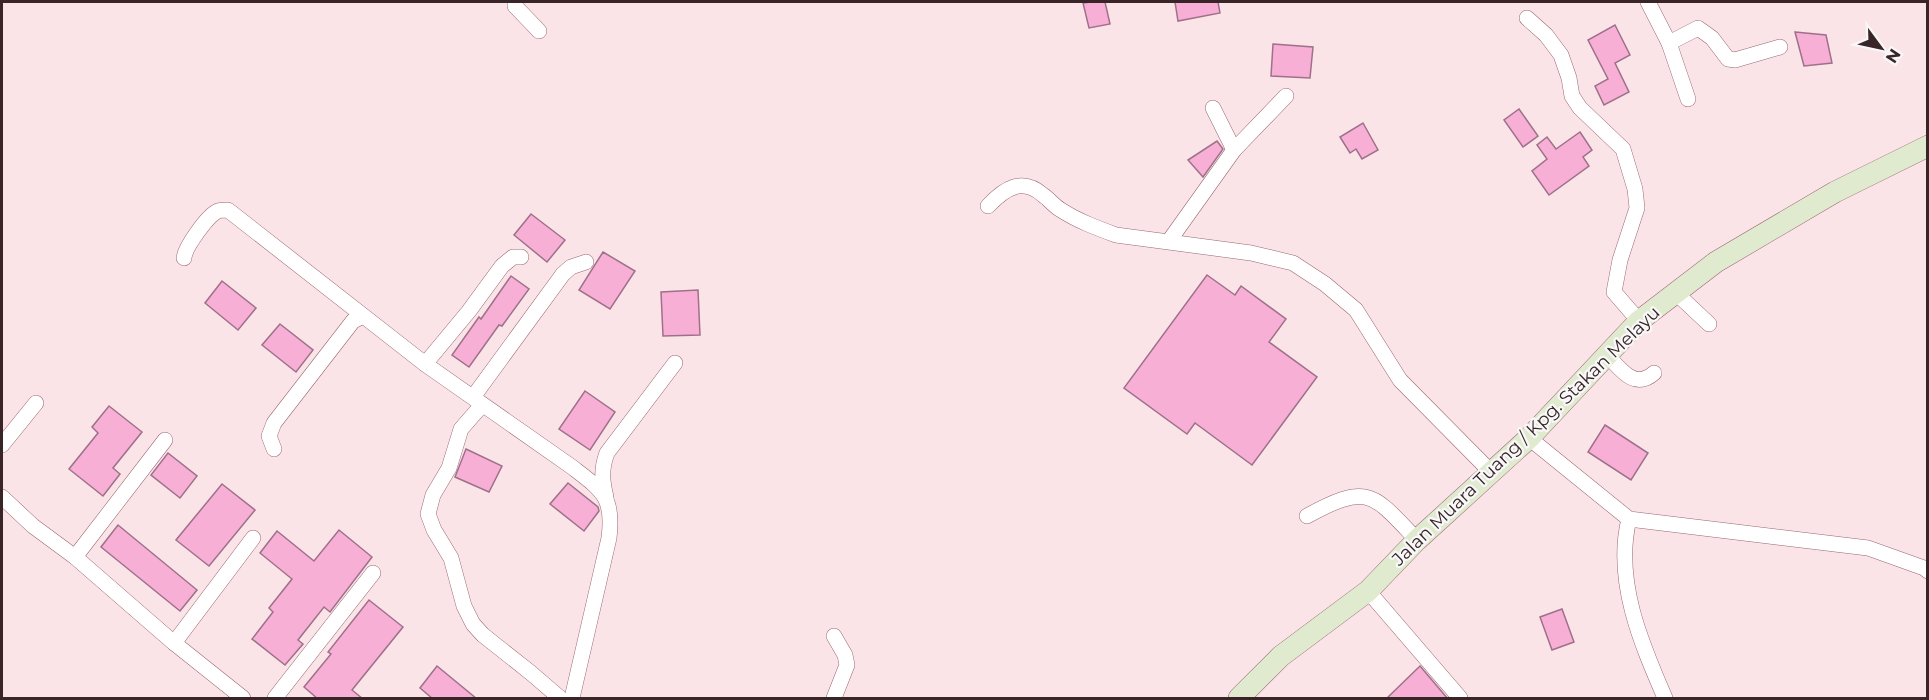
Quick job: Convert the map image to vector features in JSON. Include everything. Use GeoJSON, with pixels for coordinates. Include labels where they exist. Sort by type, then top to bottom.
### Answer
{"type":"FeatureCollection","features":[{"type":"Feature","properties":{"kind":"main road","name":"Jalan Muara Tuang / Kpg. Stakan Melayu"},"geometry":{"type":"LineString","coordinates":[[1248,695],[1281,656],[1368,591],[1417,540],[1529,438],[1639,321],[1716,262],[1835,192],[1928,146]]}},
{"type":"Feature","properties":{"kind":"street"},"geometry":{"type":"LineString","coordinates":[[515,2],[515,6],[539,31]]}},
{"type":"Feature","properties":{"kind":"street"},"geometry":{"type":"LineString","coordinates":[[1648,2],[1670,43],[1688,99]]}},
{"type":"Feature","properties":{"kind":"street"},"geometry":{"type":"LineString","coordinates":[[1527,18],[1546,35],[1561,55],[1572,96],[1580,108],[1623,149],[1635,189],[1637,208],[1620,260],[1614,292],[1639,321]]}},
{"type":"Feature","properties":{"kind":"street"},"geometry":{"type":"LineString","coordinates":[[1670,43],[1698,28],[1712,38],[1728,59],[1735,60],[1780,47]]}},
{"type":"Feature","properties":{"kind":"street"},"geometry":{"type":"LineString","coordinates":[[1169,241],[1234,150],[1286,96]]}},
{"type":"Feature","properties":{"kind":"street"},"geometry":{"type":"LineString","coordinates":[[1213,108],[1234,150]]}},
{"type":"Feature","properties":{"kind":"street"},"geometry":{"type":"LineString","coordinates":[[988,206],[998,195],[1015,186],[1031,186],[1059,210],[1116,235],[1251,253],[1293,263],[1325,284],[1356,310],[1400,380],[1491,472]]}},
{"type":"Feature","properties":{"kind":"street"},"geometry":{"type":"LineString","coordinates":[[184,258],[189,242],[214,214],[219,210],[228,210],[425,364],[573,466],[606,497]]}},
{"type":"Feature","properties":{"kind":"street"},"geometry":{"type":"LineString","coordinates":[[425,364],[469,311],[502,266],[513,257],[521,257]]}},
{"type":"Feature","properties":{"kind":"street"},"geometry":{"type":"LineString","coordinates":[[560,699],[483,635],[473,624],[464,606],[451,558],[434,530],[428,514],[433,495],[449,468],[461,429],[477,401],[564,274],[571,267],[586,262]]}},
{"type":"Feature","properties":{"kind":"street"},"geometry":{"type":"LineString","coordinates":[[1676,293],[1709,324]]}},
{"type":"Feature","properties":{"kind":"street"},"geometry":{"type":"LineString","coordinates":[[273,449],[269,436],[274,423],[352,321],[363,316]]}},
{"type":"Feature","properties":{"kind":"street"},"geometry":{"type":"LineString","coordinates":[[1608,356],[1633,379],[1641,381],[1654,373]]}},
{"type":"Feature","properties":{"kind":"street"},"geometry":{"type":"LineString","coordinates":[[572,699],[612,517],[602,481],[603,465],[607,453],[675,363]]}},
{"type":"Feature","properties":{"kind":"street"},"geometry":{"type":"LineString","coordinates":[[2,445],[36,403]]}},
{"type":"Feature","properties":{"kind":"street"},"geometry":{"type":"LineString","coordinates":[[1529,438],[1629,519],[1868,548],[1928,571]]}},
{"type":"Feature","properties":{"kind":"street"},"geometry":{"type":"LineString","coordinates":[[75,557],[165,440]]}},
{"type":"Feature","properties":{"kind":"street"},"geometry":{"type":"LineString","coordinates":[[1307,516],[1329,504],[1349,497],[1368,496],[1380,502],[1417,540]]}},
{"type":"Feature","properties":{"kind":"street"},"geometry":{"type":"LineString","coordinates":[[2,497],[33,526],[75,557],[243,699]]}},
{"type":"Feature","properties":{"kind":"street"},"geometry":{"type":"LineString","coordinates":[[1629,519],[1624,541],[1624,570],[1628,591],[1647,657],[1665,699]]}},
{"type":"Feature","properties":{"kind":"street"},"geometry":{"type":"LineString","coordinates":[[174,643],[253,538]]}},
{"type":"Feature","properties":{"kind":"street"},"geometry":{"type":"LineString","coordinates":[[275,699],[373,573]]}},
{"type":"Feature","properties":{"kind":"street"},"geometry":{"type":"LineString","coordinates":[[1368,591],[1461,699]]}},
{"type":"Feature","properties":{"kind":"street"},"geometry":{"type":"LineString","coordinates":[[834,636],[847,660],[834,699]]}},
{"type":"Feature","properties":{"kind":"building"},"geometry":{"type":"Polygon","coordinates":[[[1105,2],[1110,24],[1089,28],[1083,3],[1105,2]]]}},
{"type":"Feature","properties":{"kind":"building"},"geometry":{"type":"Polygon","coordinates":[[[1175,2],[1218,2],[1220,13],[1178,21],[1175,2]]]}},
{"type":"Feature","properties":{"kind":"building"},"geometry":{"type":"Polygon","coordinates":[[[1615,25],[1630,55],[1615,63],[1629,92],[1604,105],[1595,86],[1608,79],[1588,40],[1615,25]]]}},
{"type":"Feature","properties":{"kind":"building"},"geometry":{"type":"Polygon","coordinates":[[[1795,32],[1826,35],[1832,63],[1804,66],[1795,32]]]}},
{"type":"Feature","properties":{"kind":"building"},"geometry":{"type":"Polygon","coordinates":[[[1273,44],[1313,47],[1310,78],[1271,76],[1273,44]]]}},
{"type":"Feature","properties":{"kind":"building"},"geometry":{"type":"Polygon","coordinates":[[[1519,109],[1538,136],[1523,147],[1504,120],[1519,109]]]}},
{"type":"Feature","properties":{"kind":"building"},"geometry":{"type":"Polygon","coordinates":[[[1363,123],[1378,150],[1362,159],[1356,149],[1350,153],[1340,137],[1363,123]]]}},
{"type":"Feature","properties":{"kind":"building"},"geometry":{"type":"Polygon","coordinates":[[[1580,132],[1592,150],[1583,157],[1589,166],[1549,195],[1532,171],[1547,159],[1537,145],[1547,137],[1556,149],[1580,132]]]}},
{"type":"Feature","properties":{"kind":"building"},"geometry":{"type":"Polygon","coordinates":[[[1217,141],[1223,149],[1203,177],[1188,160],[1217,141]]]}},
{"type":"Feature","properties":{"kind":"building"},"geometry":{"type":"Polygon","coordinates":[[[531,214],[565,240],[547,262],[514,235],[531,214]]]}},
{"type":"Feature","properties":{"kind":"building"},"geometry":{"type":"Polygon","coordinates":[[[603,252],[635,271],[610,309],[579,290],[603,252]]]}},
{"type":"Feature","properties":{"kind":"building"},"geometry":{"type":"Polygon","coordinates":[[[1207,275],[1235,295],[1241,286],[1286,319],[1269,342],[1317,377],[1252,465],[1195,423],[1187,434],[1124,388],[1207,275]]]}},
{"type":"Feature","properties":{"kind":"building"},"geometry":{"type":"Polygon","coordinates":[[[511,276],[529,289],[502,326],[499,325],[469,367],[452,355],[511,276]]]}},
{"type":"Feature","properties":{"kind":"building"},"geometry":{"type":"Polygon","coordinates":[[[222,281],[256,308],[238,330],[205,303],[222,281]]]}},
{"type":"Feature","properties":{"kind":"building"},"geometry":{"type":"Polygon","coordinates":[[[698,290],[700,335],[663,336],[661,292],[698,290]]]}},
{"type":"Feature","properties":{"kind":"building"},"geometry":{"type":"Polygon","coordinates":[[[280,324],[313,350],[296,372],[262,345],[280,324]]]}},
{"type":"Feature","properties":{"kind":"building"},"geometry":{"type":"Polygon","coordinates":[[[585,391],[615,412],[590,450],[559,429],[585,391]]]}},
{"type":"Feature","properties":{"kind":"building"},"geometry":{"type":"Polygon","coordinates":[[[109,406],[142,432],[113,468],[120,474],[103,496],[69,469],[98,433],[92,427],[109,406]]]}},
{"type":"Feature","properties":{"kind":"building"},"geometry":{"type":"Polygon","coordinates":[[[1605,425],[1648,453],[1631,480],[1588,452],[1605,425]]]}},
{"type":"Feature","properties":{"kind":"building"},"geometry":{"type":"Polygon","coordinates":[[[466,449],[502,466],[489,492],[455,477],[466,449]]]}},
{"type":"Feature","properties":{"kind":"building"},"geometry":{"type":"Polygon","coordinates":[[[168,453],[197,476],[180,498],[151,475],[168,453]]]}},
{"type":"Feature","properties":{"kind":"building"},"geometry":{"type":"Polygon","coordinates":[[[568,483],[598,507],[599,511],[584,531],[550,504],[568,483]]]}},
{"type":"Feature","properties":{"kind":"building"},"geometry":{"type":"Polygon","coordinates":[[[222,484],[255,510],[209,566],[176,540],[222,484]]]}},
{"type":"Feature","properties":{"kind":"building"},"geometry":{"type":"Polygon","coordinates":[[[118,525],[197,590],[180,611],[101,547],[118,525]]]}},
{"type":"Feature","properties":{"kind":"building"},"geometry":{"type":"Polygon","coordinates":[[[339,530],[372,557],[330,612],[324,607],[298,640],[303,644],[285,665],[252,639],[273,612],[269,608],[292,579],[260,553],[277,531],[314,561],[339,530]]]}},
{"type":"Feature","properties":{"kind":"building"},"geometry":{"type":"Polygon","coordinates":[[[369,600],[403,627],[352,690],[363,699],[318,699],[304,687],[331,654],[328,652],[369,600]]]}},
{"type":"Feature","properties":{"kind":"building"},"geometry":{"type":"Polygon","coordinates":[[[1562,609],[1574,642],[1552,650],[1540,617],[1562,609]]]}},
{"type":"Feature","properties":{"kind":"building"},"geometry":{"type":"Polygon","coordinates":[[[437,666],[477,699],[433,699],[420,688],[437,666]]]}},
{"type":"Feature","properties":{"kind":"building"},"geometry":{"type":"Polygon","coordinates":[[[1420,666],[1448,699],[1386,699],[1420,666]]]}}]}
